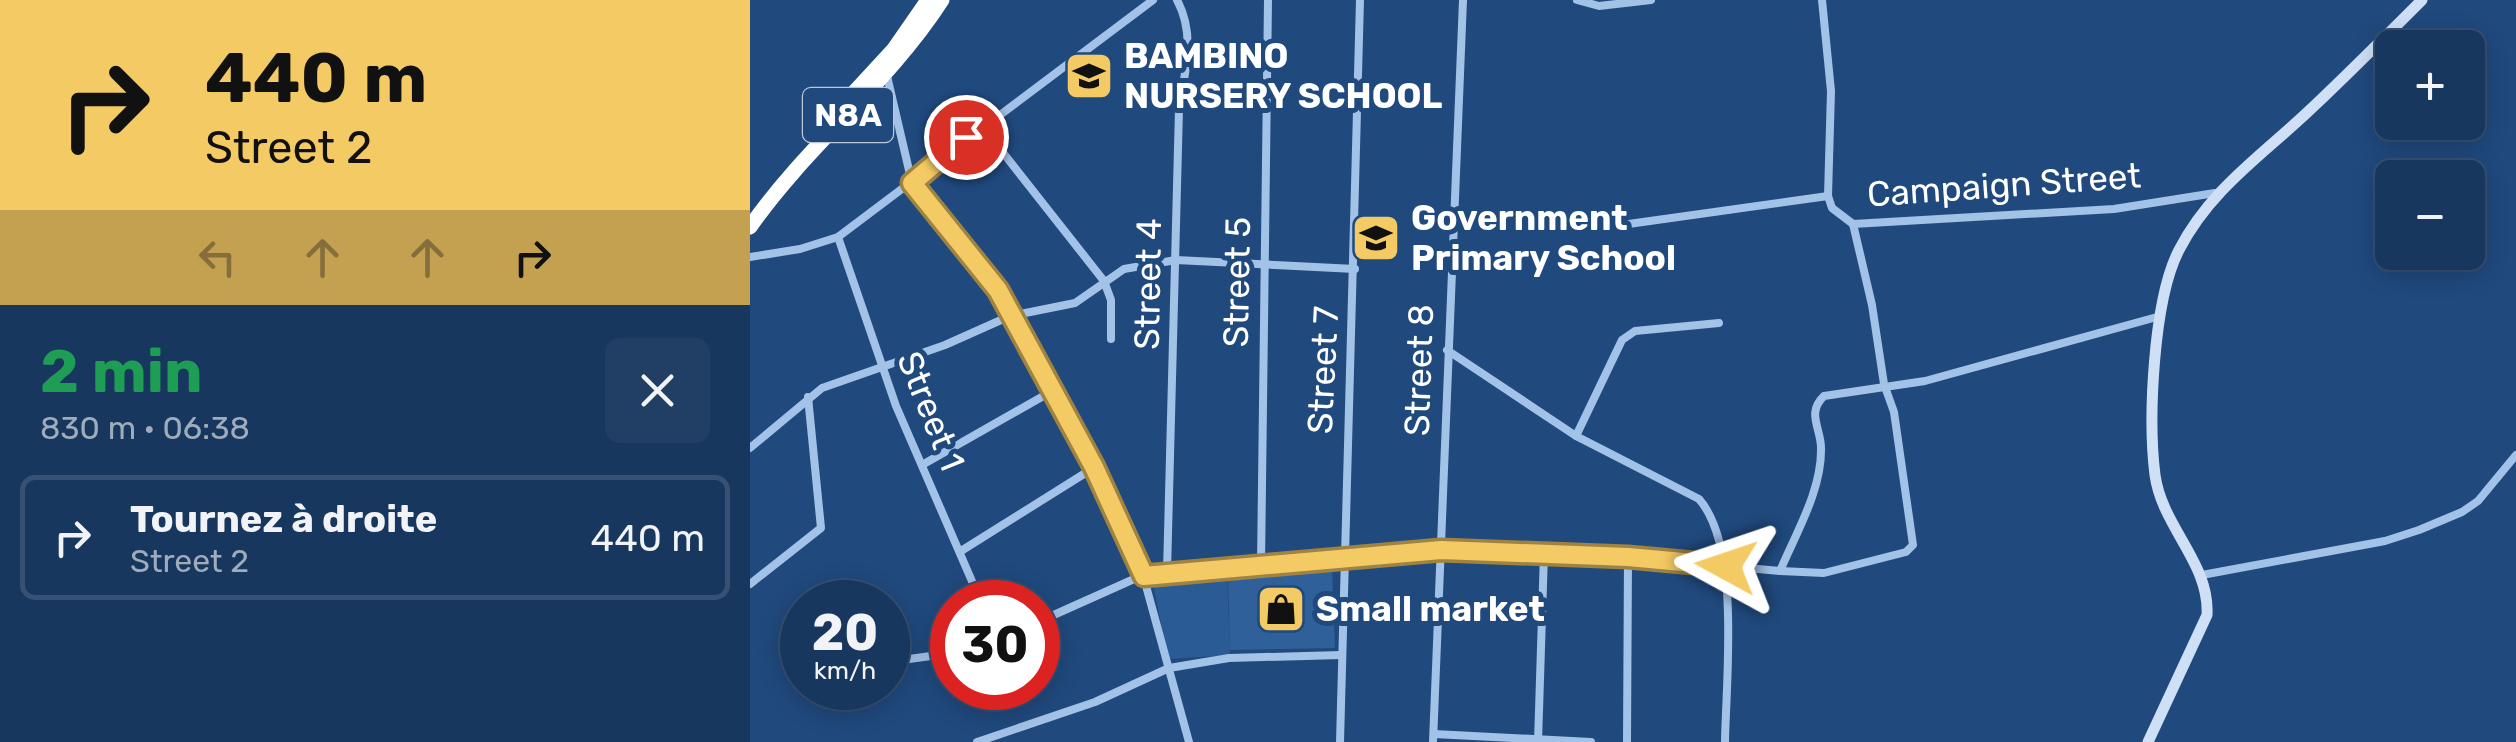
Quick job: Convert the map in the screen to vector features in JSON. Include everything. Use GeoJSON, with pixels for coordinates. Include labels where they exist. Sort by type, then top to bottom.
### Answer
{"type":"FeatureCollection","features":[{"type":"Feature","properties":{"kind":"highway","name":"N8A"},"geometry":{"type":"LineString","coordinates":[[750,209],[894,49],[928,0]]}},
{"type":"Feature","properties":{"kind":"highway","name":"N8A"},"geometry":{"type":"LineString","coordinates":[[750,227],[800,165],[887,76],[942,0]]}},
{"type":"Feature","properties":{"kind":"street"},"geometry":{"type":"LineString","coordinates":[[750,257],[800,249],[838,237],[1152,0]]}},
{"type":"Feature","properties":{"kind":"street","name":"Street 4"},"geometry":{"type":"LineString","coordinates":[[1168,572],[1180,108],[1190,37],[1186,16],[1176,0]]}},
{"type":"Feature","properties":{"kind":"street","name":"Street 5"},"geometry":{"type":"LineString","coordinates":[[1261,565],[1268,0]]}},
{"type":"Feature","properties":{"kind":"street","name":"Street 7"},"geometry":{"type":"LineString","coordinates":[[1340,742],[1360,0]]}},
{"type":"Feature","properties":{"kind":"street","name":"Street 8"},"geometry":{"type":"LineString","coordinates":[[1434,738],[1463,0]]}},
{"type":"Feature","properties":{"kind":"street"},"geometry":{"type":"LineString","coordinates":[[1577,0],[1599,6],[1651,0]]}},
{"type":"Feature","properties":{"kind":"street","name":"Campaign Street"},"geometry":{"type":"LineString","coordinates":[[1822,0],[1831,91],[1828,196],[1832,208],[1854,224],[2114,209],[2215,193]]}},
{"type":"Feature","properties":{"kind":"street"},"geometry":{"type":"LineString","coordinates":[[2148,742],[2207,615],[2208,595],[2202,575],[2172,528],[2155,479],[2152,433],[2157,317],[2178,252],[2215,193],[2312,109],[2422,0]]}},
{"type":"Feature","properties":{"kind":"street"},"geometry":{"type":"LineString","coordinates":[[887,76],[912,183],[974,256],[1054,390],[1144,576],[1189,742]]}},
{"type":"Feature","properties":{"kind":"street"},"geometry":{"type":"LineString","coordinates":[[982,126],[1104,280],[1111,300],[1110,339]]}},
{"type":"Feature","properties":{"kind":"street"},"geometry":{"type":"LineString","coordinates":[[1454,219],[1552,229],[1600,228],[1828,196]]}},
{"type":"Feature","properties":{"kind":"street"},"geometry":{"type":"LineString","coordinates":[[1060,612],[1144,576],[1168,572],[1441,550],[1628,557],[1824,573],[1906,552],[1913,545],[1894,412],[1884,384],[1854,224]]}},
{"type":"Feature","properties":{"kind":"street","name":"Street 1"},"geometry":{"type":"LineString","coordinates":[[838,237],[883,368],[973,580]]}},
{"type":"Feature","properties":{"kind":"street"},"geometry":{"type":"LineString","coordinates":[[750,448],[822,388],[883,368],[1010,316],[1076,303],[1124,268],[1176,260],[1355,269]]}},
{"type":"Feature","properties":{"kind":"street"},"geometry":{"type":"LineString","coordinates":[[1780,571],[1817,482],[1821,446],[1813,415],[1816,403],[1824,396],[1884,384],[1925,381],[2157,317]]}},
{"type":"Feature","properties":{"kind":"street"},"geometry":{"type":"LineString","coordinates":[[1576,436],[1622,340],[1635,331],[1719,323]]}},
{"type":"Feature","properties":{"kind":"street"},"geometry":{"type":"LineString","coordinates":[[1447,350],[1576,436],[1699,499],[1712,514],[1726,566],[1726,742]]}},
{"type":"Feature","properties":{"kind":"street"},"geometry":{"type":"LineString","coordinates":[[922,465],[1054,390]]}},
{"type":"Feature","properties":{"kind":"street"},"geometry":{"type":"LineString","coordinates":[[750,584],[820,528],[808,397]]}},
{"type":"Feature","properties":{"kind":"street"},"geometry":{"type":"LineString","coordinates":[[2202,575],[2386,541],[2419,530],[2462,512],[2478,500],[2516,455]]}},
{"type":"Feature","properties":{"kind":"street"},"geometry":{"type":"LineString","coordinates":[[962,551],[1094,467]]}},
{"type":"Feature","properties":{"kind":"street"},"geometry":{"type":"LineString","coordinates":[[1538,740],[1544,553]]}},
{"type":"Feature","properties":{"kind":"street"},"geometry":{"type":"LineString","coordinates":[[1627,742],[1628,557]]}},
{"type":"Feature","properties":{"kind":"street"},"geometry":{"type":"LineString","coordinates":[[977,742],[1096,702],[1169,668],[1229,658],[1340,654]]}},
{"type":"Feature","properties":{"kind":"street"},"geometry":{"type":"LineString","coordinates":[[1434,738],[1591,742]]}},
{"type":"Feature","properties":{"kind":"shaded area"},"geometry":{"type":"Polygon","coordinates":[[[1227,568],[1230,655],[1168,659],[1151,573],[1227,568]]]}},
{"type":"Feature","properties":{"kind":"building","name":"Small market"},"geometry":{"type":"Polygon","coordinates":[[[1332,567],[1335,648],[1230,650],[1228,575],[1332,567]]]}},
{"type":"Feature","properties":{"kind":"place","name":"BAMBINO NURSERY SCHOOL"},"geometry":{"type":"Point","coordinates":[1089,76]}},
{"type":"Feature","properties":{"kind":"place","name":"Government Primary School"},"geometry":{"type":"Point","coordinates":[1376,238]}},
{"type":"Feature","properties":{"kind":"place","name":"Small market"},"geometry":{"type":"Point","coordinates":[1281,609]}},
{"type":"Feature","properties":{"kind":"route"},"geometry":{"type":"LineString","coordinates":[[966,137],[912,183],[998,290],[1032,359],[1062,404],[1144,576],[1441,550],[1628,557],[1726,566]]}}]}
